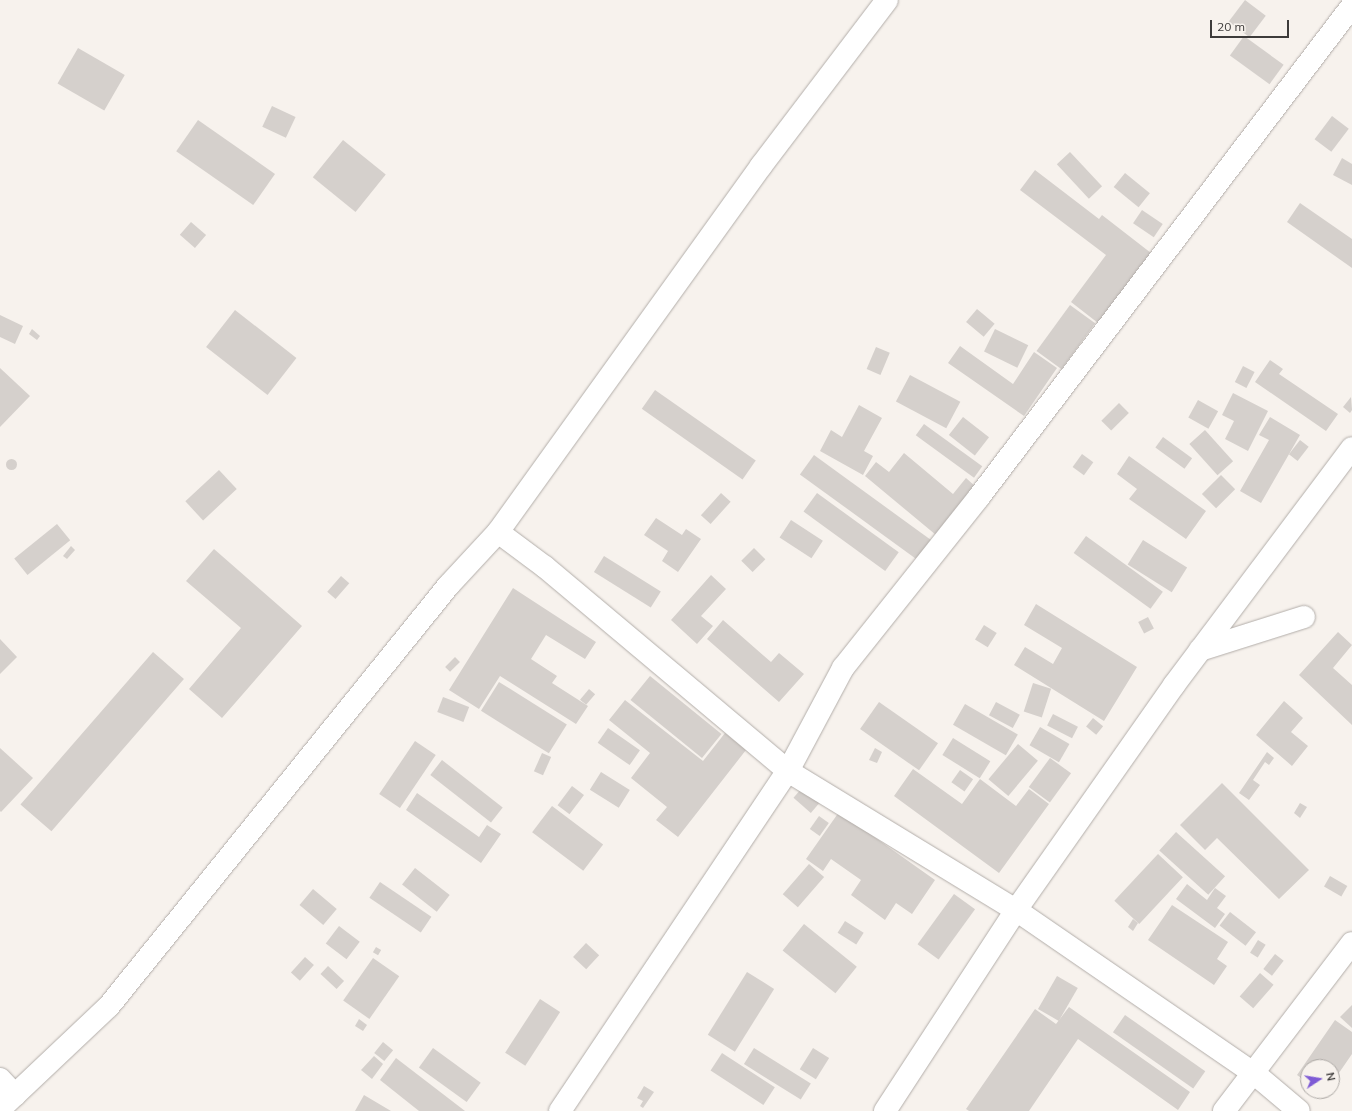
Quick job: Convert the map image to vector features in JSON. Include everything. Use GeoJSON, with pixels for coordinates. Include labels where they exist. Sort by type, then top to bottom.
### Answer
{"type":"FeatureCollection","features":[{"type":"Feature","properties":{"kind":"street"},"geometry":{"type":"LineString","coordinates":[[0,1078],[8,1102],[109,1006],[448,586],[498,532],[761,166],[887,0]]}},
{"type":"Feature","properties":{"kind":"street"},"geometry":{"type":"LineString","coordinates":[[560,1111],[788,772],[843,668],[979,498],[1352,6]]}},
{"type":"Feature","properties":{"kind":"street"},"geometry":{"type":"LineString","coordinates":[[885,1111],[1016,910],[1200,650],[1352,448]]}},
{"type":"Feature","properties":{"kind":"street"},"geometry":{"type":"LineString","coordinates":[[498,532],[545,567],[788,772],[1016,910],[1255,1074],[1299,1111]]}},
{"type":"Feature","properties":{"kind":"street"},"geometry":{"type":"LineString","coordinates":[[1200,650],[1304,617]]}},
{"type":"Feature","properties":{"kind":"street"},"geometry":{"type":"LineString","coordinates":[[1224,1111],[1255,1074],[1352,943]]}},
{"type":"Feature","properties":{"kind":"building"},"geometry":{"type":"Polygon","coordinates":[[[1245,0],[1266,16],[1250,37],[1229,22],[1245,0]]]}},
{"type":"Feature","properties":{"kind":"building"},"geometry":{"type":"Polygon","coordinates":[[[1244,36],[1284,65],[1270,84],[1230,55],[1244,36]]]}},
{"type":"Feature","properties":{"kind":"building"},"geometry":{"type":"Polygon","coordinates":[[[78,48],[125,75],[104,111],[58,84],[78,48]]]}},
{"type":"Feature","properties":{"kind":"building"},"geometry":{"type":"Polygon","coordinates":[[[272,106],[296,117],[286,138],[262,127],[272,106]]]}},
{"type":"Feature","properties":{"kind":"building"},"geometry":{"type":"Polygon","coordinates":[[[1332,116],[1349,129],[1331,152],[1315,139],[1332,116]]]}},
{"type":"Feature","properties":{"kind":"building"},"geometry":{"type":"Polygon","coordinates":[[[198,120],[275,174],[253,205],[176,151],[198,120]]]}},
{"type":"Feature","properties":{"kind":"building"},"geometry":{"type":"Polygon","coordinates":[[[343,140],[386,175],[356,212],[313,177],[343,140]]]}},
{"type":"Feature","properties":{"kind":"building"},"geometry":{"type":"Polygon","coordinates":[[[1070,152],[1102,186],[1089,199],[1057,164],[1070,152]]]}},
{"type":"Feature","properties":{"kind":"building"},"geometry":{"type":"Polygon","coordinates":[[[1342,158],[1352,164],[1352,185],[1333,175],[1342,158]]]}},
{"type":"Feature","properties":{"kind":"building"},"geometry":{"type":"Polygon","coordinates":[[[1035,170],[1099,219],[1102,215],[1151,253],[1098,323],[1071,302],[1106,255],[1020,190],[1035,170]]]}},
{"type":"Feature","properties":{"kind":"building"},"geometry":{"type":"Polygon","coordinates":[[[1125,173],[1150,193],[1139,207],[1114,187],[1125,173]]]}},
{"type":"Feature","properties":{"kind":"building"},"geometry":{"type":"Polygon","coordinates":[[[1300,203],[1352,239],[1352,268],[1287,222],[1300,203]]]}},
{"type":"Feature","properties":{"kind":"building"},"geometry":{"type":"Polygon","coordinates":[[[1142,210],[1163,224],[1154,237],[1133,223],[1142,210]]]}},
{"type":"Feature","properties":{"kind":"building"},"geometry":{"type":"Polygon","coordinates":[[[191,222],[206,235],[195,248],[180,235],[191,222]]]}},
{"type":"Feature","properties":{"kind":"building"},"geometry":{"type":"Polygon","coordinates":[[[1070,305],[1095,323],[1062,369],[1036,351],[1070,305]]]}},
{"type":"Feature","properties":{"kind":"building"},"geometry":{"type":"Polygon","coordinates":[[[977,309],[995,324],[984,337],[966,322],[977,309]]]}},
{"type":"Feature","properties":{"kind":"building"},"geometry":{"type":"Polygon","coordinates":[[[235,310],[296,358],[268,395],[206,347],[235,310]]]}},
{"type":"Feature","properties":{"kind":"building"},"geometry":{"type":"Polygon","coordinates":[[[0,315],[23,326],[15,344],[0,337],[0,315]]]}},
{"type":"Feature","properties":{"kind":"building"},"geometry":{"type":"Polygon","coordinates":[[[32,329],[40,336],[37,340],[29,334],[32,329]]]}},
{"type":"Feature","properties":{"kind":"building"},"geometry":{"type":"Polygon","coordinates":[[[995,329],[1028,345],[1017,368],[984,351],[995,329]]]}},
{"type":"Feature","properties":{"kind":"building"},"geometry":{"type":"Polygon","coordinates":[[[960,346],[1013,384],[1034,352],[1057,368],[1024,416],[948,363],[960,346]]]}},
{"type":"Feature","properties":{"kind":"building"},"geometry":{"type":"Polygon","coordinates":[[[876,347],[890,353],[880,375],[867,369],[876,347]]]}},
{"type":"Feature","properties":{"kind":"building"},"geometry":{"type":"Polygon","coordinates":[[[1270,360],[1283,369],[1279,374],[1338,414],[1326,431],[1255,382],[1270,360]]]}},
{"type":"Feature","properties":{"kind":"building"},"geometry":{"type":"Polygon","coordinates":[[[1243,366],[1255,372],[1246,388],[1235,382],[1243,366]]]}},
{"type":"Feature","properties":{"kind":"building"},"geometry":{"type":"Polygon","coordinates":[[[0,368],[30,396],[0,427],[0,368]]]}},
{"type":"Feature","properties":{"kind":"building"},"geometry":{"type":"Polygon","coordinates":[[[910,375],[960,402],[946,428],[896,401],[910,375]]]}},
{"type":"Feature","properties":{"kind":"building"},"geometry":{"type":"Polygon","coordinates":[[[655,390],[756,461],[743,479],[642,409],[655,390]]]}},
{"type":"Feature","properties":{"kind":"building"},"geometry":{"type":"Polygon","coordinates":[[[1233,393],[1268,411],[1248,451],[1225,439],[1234,421],[1222,415],[1233,393]]]}},
{"type":"Feature","properties":{"kind":"building"},"geometry":{"type":"Polygon","coordinates":[[[1351,397],[1352,410],[1350,413],[1343,407],[1351,397]]]}},
{"type":"Feature","properties":{"kind":"building"},"geometry":{"type":"Polygon","coordinates":[[[1198,400],[1218,411],[1208,429],[1188,417],[1198,400]]]}},
{"type":"Feature","properties":{"kind":"building"},"geometry":{"type":"Polygon","coordinates":[[[1119,403],[1129,413],[1111,431],[1101,421],[1119,403]]]}},
{"type":"Feature","properties":{"kind":"building"},"geometry":{"type":"Polygon","coordinates":[[[859,405],[882,418],[864,451],[873,456],[863,475],[820,451],[831,430],[842,437],[859,405]]]}},
{"type":"Feature","properties":{"kind":"building"},"geometry":{"type":"Polygon","coordinates":[[[963,417],[989,437],[975,455],[949,435],[963,417]]]}},
{"type":"Feature","properties":{"kind":"building"},"geometry":{"type":"Polygon","coordinates":[[[1270,417],[1300,435],[1261,503],[1240,491],[1269,440],[1259,435],[1270,417]]]}},
{"type":"Feature","properties":{"kind":"building"},"geometry":{"type":"Polygon","coordinates":[[[924,424],[982,466],[974,478],[916,435],[924,424]]]}},
{"type":"Feature","properties":{"kind":"building"},"geometry":{"type":"Polygon","coordinates":[[[1205,430],[1233,461],[1217,475],[1189,444],[1205,430]]]}},
{"type":"Feature","properties":{"kind":"building"},"geometry":{"type":"Polygon","coordinates":[[[1163,437],[1192,458],[1184,469],[1155,448],[1163,437]]]}},
{"type":"Feature","properties":{"kind":"building"},"geometry":{"type":"Polygon","coordinates":[[[1300,440],[1309,447],[1298,461],[1289,454],[1300,440]]]}},
{"type":"Feature","properties":{"kind":"building"},"geometry":{"type":"Polygon","coordinates":[[[904,453],[953,494],[966,478],[976,487],[936,535],[865,476],[876,462],[889,472],[904,453]]]}},
{"type":"Feature","properties":{"kind":"building"},"geometry":{"type":"Polygon","coordinates":[[[1082,454],[1093,462],[1084,475],[1073,467],[1082,454]]]}},
{"type":"Feature","properties":{"kind":"building"},"geometry":{"type":"Polygon","coordinates":[[[814,455],[934,542],[920,561],[800,474],[814,455]]]}},
{"type":"Feature","properties":{"kind":"building"},"geometry":{"type":"Polygon","coordinates":[[[1129,456],[1206,511],[1186,539],[1129,499],[1137,489],[1117,474],[1129,456]]]}},
{"type":"Feature","properties":{"kind":"building"},"geometry":{"type":"Polygon","coordinates":[[[9,459],[13,459],[15,460],[15,468],[9,469],[6,466],[6,462],[9,459]]]}},
{"type":"Feature","properties":{"kind":"building"},"geometry":{"type":"Polygon","coordinates":[[[219,470],[237,489],[203,520],[185,501],[219,470]]]}},
{"type":"Feature","properties":{"kind":"building"},"geometry":{"type":"Polygon","coordinates":[[[1221,475],[1235,489],[1216,508],[1202,494],[1221,475]]]}},
{"type":"Feature","properties":{"kind":"building"},"geometry":{"type":"Polygon","coordinates":[[[721,493],[731,502],[711,524],[701,515],[721,493]]]}},
{"type":"Feature","properties":{"kind":"building"},"geometry":{"type":"Polygon","coordinates":[[[817,493],[899,552],[885,571],[803,512],[817,493]]]}},
{"type":"Feature","properties":{"kind":"building"},"geometry":{"type":"Polygon","coordinates":[[[656,518],[682,535],[686,529],[701,539],[678,572],[662,561],[668,551],[644,535],[656,518]]]}},
{"type":"Feature","properties":{"kind":"building"},"geometry":{"type":"Polygon","coordinates":[[[791,520],[823,541],[811,558],[780,538],[791,520]]]}},
{"type":"Feature","properties":{"kind":"building"},"geometry":{"type":"Polygon","coordinates":[[[57,524],[70,540],[27,575],[14,559],[57,524]]]}},
{"type":"Feature","properties":{"kind":"building"},"geometry":{"type":"Polygon","coordinates":[[[1086,536],[1163,592],[1151,609],[1074,553],[1086,536]]]}},
{"type":"Feature","properties":{"kind":"building"},"geometry":{"type":"Polygon","coordinates":[[[1143,540],[1187,568],[1172,592],[1128,565],[1143,540]]]}},
{"type":"Feature","properties":{"kind":"building"},"geometry":{"type":"Polygon","coordinates":[[[71,546],[75,550],[67,559],[63,556],[71,546]]]}},
{"type":"Feature","properties":{"kind":"building"},"geometry":{"type":"Polygon","coordinates":[[[754,548],[765,559],[753,572],[741,561],[754,548]]]}},
{"type":"Feature","properties":{"kind":"building"},"geometry":{"type":"Polygon","coordinates":[[[214,549],[302,626],[222,718],[189,689],[241,628],[186,581],[214,549]]]}},
{"type":"Feature","properties":{"kind":"building"},"geometry":{"type":"Polygon","coordinates":[[[604,556],[661,592],[651,608],[594,572],[604,556]]]}},
{"type":"Feature","properties":{"kind":"building"},"geometry":{"type":"Polygon","coordinates":[[[711,575],[726,589],[701,616],[713,626],[697,644],[671,620],[711,575]]]}},
{"type":"Feature","properties":{"kind":"building"},"geometry":{"type":"Polygon","coordinates":[[[341,576],[349,583],[336,599],[327,592],[341,576]]]}},
{"type":"Feature","properties":{"kind":"building"},"geometry":{"type":"Polygon","coordinates":[[[513,588],[596,642],[585,659],[546,635],[531,659],[557,676],[552,683],[588,706],[576,724],[500,676],[479,709],[449,690],[513,588]]]}},
{"type":"Feature","properties":{"kind":"building"},"geometry":{"type":"Polygon","coordinates":[[[1036,604],[1137,667],[1104,721],[1014,665],[1025,647],[1053,664],[1062,648],[1024,625],[1036,604]]]}},
{"type":"Feature","properties":{"kind":"building"},"geometry":{"type":"Polygon","coordinates":[[[1148,617],[1154,629],[1144,634],[1138,622],[1148,617]]]}},
{"type":"Feature","properties":{"kind":"building"},"geometry":{"type":"Polygon","coordinates":[[[723,620],[771,662],[779,653],[804,674],[779,702],[707,639],[723,620]]]}},
{"type":"Feature","properties":{"kind":"building"},"geometry":{"type":"Polygon","coordinates":[[[984,625],[997,633],[988,647],[975,639],[984,625]]]}},
{"type":"Feature","properties":{"kind":"building"},"geometry":{"type":"Polygon","coordinates":[[[1338,632],[1352,645],[1333,668],[1352,685],[1352,725],[1299,675],[1338,632]]]}},
{"type":"Feature","properties":{"kind":"building"},"geometry":{"type":"Polygon","coordinates":[[[0,639],[17,657],[0,674],[0,639]]]}},
{"type":"Feature","properties":{"kind":"building"},"geometry":{"type":"Polygon","coordinates":[[[153,652],[184,679],[51,831],[20,804],[153,652]]]}},
{"type":"Feature","properties":{"kind":"building"},"geometry":{"type":"Polygon","coordinates":[[[455,657],[460,662],[450,672],[445,667],[455,657]]]}},
{"type":"Feature","properties":{"kind":"building"},"geometry":{"type":"Polygon","coordinates":[[[650,676],[721,734],[702,758],[630,700],[650,676]]]}},
{"type":"Feature","properties":{"kind":"building"},"geometry":{"type":"Polygon","coordinates":[[[499,682],[567,724],[549,753],[481,711],[499,682]]]}},
{"type":"Feature","properties":{"kind":"building"},"geometry":{"type":"Polygon","coordinates":[[[1033,683],[1051,689],[1042,717],[1024,712],[1033,683]]]}},
{"type":"Feature","properties":{"kind":"building"},"geometry":{"type":"Polygon","coordinates":[[[589,689],[595,694],[586,705],[580,700],[589,689]]]}},
{"type":"Feature","properties":{"kind":"building"},"geometry":{"type":"Polygon","coordinates":[[[443,697],[469,707],[463,722],[437,712],[443,697]]]}},
{"type":"Feature","properties":{"kind":"building"},"geometry":{"type":"Polygon","coordinates":[[[625,700],[703,761],[725,733],[746,750],[678,837],[656,820],[667,807],[631,778],[650,753],[609,720],[625,700]]]}},
{"type":"Feature","properties":{"kind":"building"},"geometry":{"type":"Polygon","coordinates":[[[1284,701],[1303,718],[1291,732],[1308,746],[1292,766],[1256,735],[1284,701]]]}},
{"type":"Feature","properties":{"kind":"building"},"geometry":{"type":"Polygon","coordinates":[[[879,702],[938,743],[919,770],[860,729],[879,702]]]}},
{"type":"Feature","properties":{"kind":"building"},"geometry":{"type":"Polygon","coordinates":[[[996,702],[1020,715],[1013,728],[989,715],[996,702]]]}},
{"type":"Feature","properties":{"kind":"building"},"geometry":{"type":"Polygon","coordinates":[[[965,704],[1018,734],[1006,755],[953,725],[965,704]]]}},
{"type":"Feature","properties":{"kind":"building"},"geometry":{"type":"Polygon","coordinates":[[[1053,714],[1078,727],[1072,738],[1047,726],[1053,714]]]}},
{"type":"Feature","properties":{"kind":"building"},"geometry":{"type":"Polygon","coordinates":[[[1093,718],[1103,726],[1096,735],[1086,727],[1093,718]]]}},
{"type":"Feature","properties":{"kind":"building"},"geometry":{"type":"Polygon","coordinates":[[[1040,727],[1069,744],[1059,762],[1030,745],[1040,727]]]}},
{"type":"Feature","properties":{"kind":"building"},"geometry":{"type":"Polygon","coordinates":[[[608,728],[640,750],[630,765],[598,743],[608,728]]]}},
{"type":"Feature","properties":{"kind":"building"},"geometry":{"type":"Polygon","coordinates":[[[953,738],[990,761],[980,778],[942,755],[953,738]]]}},
{"type":"Feature","properties":{"kind":"building"},"geometry":{"type":"Polygon","coordinates":[[[415,741],[436,755],[400,808],[379,794],[415,741]]]}},
{"type":"Feature","properties":{"kind":"building"},"geometry":{"type":"Polygon","coordinates":[[[1018,744],[1038,761],[1008,796],[988,779],[1018,744]]]}},
{"type":"Feature","properties":{"kind":"building"},"geometry":{"type":"Polygon","coordinates":[[[0,748],[33,778],[1,812],[0,811],[0,748]]]}},
{"type":"Feature","properties":{"kind":"building"},"geometry":{"type":"Polygon","coordinates":[[[875,748],[882,752],[877,763],[869,760],[875,748]]]}},
{"type":"Feature","properties":{"kind":"building"},"geometry":{"type":"Polygon","coordinates":[[[1267,752],[1274,758],[1269,765],[1265,762],[1253,780],[1260,785],[1249,800],[1239,793],[1267,752]]]}},
{"type":"Feature","properties":{"kind":"building"},"geometry":{"type":"Polygon","coordinates":[[[542,753],[551,757],[543,775],[534,771],[542,753]]]}},
{"type":"Feature","properties":{"kind":"building"},"geometry":{"type":"Polygon","coordinates":[[[1050,758],[1071,773],[1050,802],[1029,787],[1050,758]]]}},
{"type":"Feature","properties":{"kind":"building"},"geometry":{"type":"Polygon","coordinates":[[[442,760],[503,807],[491,822],[430,775],[442,760]]]}},
{"type":"Feature","properties":{"kind":"building"},"geometry":{"type":"Polygon","coordinates":[[[913,769],[962,804],[980,779],[1016,806],[1029,789],[1049,804],[999,873],[894,796],[913,769]]]}},
{"type":"Feature","properties":{"kind":"building"},"geometry":{"type":"Polygon","coordinates":[[[960,770],[973,779],[965,791],[951,782],[960,770]]]}},
{"type":"Feature","properties":{"kind":"building"},"geometry":{"type":"Polygon","coordinates":[[[601,772],[630,790],[619,808],[590,790],[601,772]]]}},
{"type":"Feature","properties":{"kind":"building"},"geometry":{"type":"Polygon","coordinates":[[[1222,783],[1309,870],[1279,899],[1217,838],[1205,850],[1180,825],[1222,783]]]}},
{"type":"Feature","properties":{"kind":"building"},"geometry":{"type":"Polygon","coordinates":[[[572,786],[584,795],[570,814],[558,805],[572,786]]]}},
{"type":"Feature","properties":{"kind":"building"},"geometry":{"type":"Polygon","coordinates":[[[802,788],[819,803],[811,813],[793,798],[802,788]]]}},
{"type":"Feature","properties":{"kind":"building"},"geometry":{"type":"Polygon","coordinates":[[[417,793],[479,837],[487,825],[501,834],[481,863],[406,810],[417,793]]]}},
{"type":"Feature","properties":{"kind":"building"},"geometry":{"type":"Polygon","coordinates":[[[1300,803],[1307,807],[1300,818],[1294,813],[1300,803]]]}},
{"type":"Feature","properties":{"kind":"building"},"geometry":{"type":"Polygon","coordinates":[[[552,806],[603,845],[583,871],[532,832],[552,806]]]}},
{"type":"Feature","properties":{"kind":"building"},"geometry":{"type":"Polygon","coordinates":[[[839,812],[935,880],[912,914],[896,903],[885,920],[851,895],[861,880],[831,859],[823,871],[806,859],[839,812]]]}},
{"type":"Feature","properties":{"kind":"building"},"geometry":{"type":"Polygon","coordinates":[[[819,816],[829,823],[820,836],[810,829],[819,816]]]}},
{"type":"Feature","properties":{"kind":"building"},"geometry":{"type":"Polygon","coordinates":[[[1176,832],[1225,876],[1208,895],[1159,851],[1176,832]]]}},
{"type":"Feature","properties":{"kind":"building"},"geometry":{"type":"Polygon","coordinates":[[[1158,854],[1183,877],[1139,924],[1114,901],[1158,854]]]}},
{"type":"Feature","properties":{"kind":"building"},"geometry":{"type":"Polygon","coordinates":[[[809,864],[824,877],[798,907],[783,894],[809,864]]]}},
{"type":"Feature","properties":{"kind":"building"},"geometry":{"type":"Polygon","coordinates":[[[415,868],[450,895],[437,912],[402,885],[415,868]]]}},
{"type":"Feature","properties":{"kind":"building"},"geometry":{"type":"Polygon","coordinates":[[[1330,876],[1347,886],[1341,896],[1324,886],[1330,876]]]}},
{"type":"Feature","properties":{"kind":"building"},"geometry":{"type":"Polygon","coordinates":[[[380,882],[431,917],[421,932],[369,898],[380,882]]]}},
{"type":"Feature","properties":{"kind":"building"},"geometry":{"type":"Polygon","coordinates":[[[1187,884],[1207,900],[1215,888],[1226,896],[1217,908],[1225,914],[1215,928],[1176,899],[1187,884]]]}},
{"type":"Feature","properties":{"kind":"building"},"geometry":{"type":"Polygon","coordinates":[[[313,889],[337,909],[323,925],[300,905],[313,889]]]}},
{"type":"Feature","properties":{"kind":"building"},"geometry":{"type":"Polygon","coordinates":[[[954,894],[975,909],[939,959],[918,944],[954,894]]]}},
{"type":"Feature","properties":{"kind":"building"},"geometry":{"type":"Polygon","coordinates":[[[1172,905],[1228,942],[1217,959],[1227,966],[1214,985],[1148,940],[1172,905]]]}},
{"type":"Feature","properties":{"kind":"building"},"geometry":{"type":"Polygon","coordinates":[[[1230,912],[1256,932],[1246,946],[1220,925],[1230,912]]]}},
{"type":"Feature","properties":{"kind":"building"},"geometry":{"type":"Polygon","coordinates":[[[1133,919],[1138,923],[1133,931],[1128,927],[1133,919]]]}},
{"type":"Feature","properties":{"kind":"building"},"geometry":{"type":"Polygon","coordinates":[[[845,921],[864,933],[856,945],[838,933],[845,921]]]}},
{"type":"Feature","properties":{"kind":"building"},"geometry":{"type":"Polygon","coordinates":[[[804,924],[857,967],[835,993],[783,950],[804,924]]]}},
{"type":"Feature","properties":{"kind":"building"},"geometry":{"type":"Polygon","coordinates":[[[339,926],[360,942],[347,959],[326,944],[339,926]]]}},
{"type":"Feature","properties":{"kind":"building"},"geometry":{"type":"Polygon","coordinates":[[[1258,940],[1266,945],[1258,957],[1250,953],[1258,940]]]}},
{"type":"Feature","properties":{"kind":"building"},"geometry":{"type":"Polygon","coordinates":[[[586,943],[599,955],[586,969],[573,957],[586,943]]]}},
{"type":"Feature","properties":{"kind":"building"},"geometry":{"type":"Polygon","coordinates":[[[376,947],[381,950],[378,955],[373,952],[376,947]]]}},
{"type":"Feature","properties":{"kind":"building"},"geometry":{"type":"Polygon","coordinates":[[[1275,954],[1284,961],[1272,976],[1263,969],[1275,954]]]}},
{"type":"Feature","properties":{"kind":"building"},"geometry":{"type":"Polygon","coordinates":[[[305,957],[314,965],[300,981],[291,973],[305,957]]]}},
{"type":"Feature","properties":{"kind":"building"},"geometry":{"type":"Polygon","coordinates":[[[373,958],[399,976],[369,1019],[343,1001],[373,958]]]}},
{"type":"Feature","properties":{"kind":"building"},"geometry":{"type":"Polygon","coordinates":[[[328,966],[344,981],[337,989],[320,974],[328,966]]]}},
{"type":"Feature","properties":{"kind":"building"},"geometry":{"type":"Polygon","coordinates":[[[747,972],[774,989],[735,1052],[708,1035],[747,972]]]}},
{"type":"Feature","properties":{"kind":"building"},"geometry":{"type":"Polygon","coordinates":[[[1260,973],[1274,985],[1253,1008],[1240,996],[1260,973]]]}},
{"type":"Feature","properties":{"kind":"building"},"geometry":{"type":"Polygon","coordinates":[[[1057,976],[1078,988],[1059,1021],[1038,1009],[1057,976]]]}},
{"type":"Feature","properties":{"kind":"building"},"geometry":{"type":"Polygon","coordinates":[[[540,999],[560,1012],[525,1066],[505,1053],[540,999]]]}},
{"type":"Feature","properties":{"kind":"building"},"geometry":{"type":"Polygon","coordinates":[[[1352,1005],[1352,1028],[1340,1017],[1352,1005]]]}},
{"type":"Feature","properties":{"kind":"building"},"geometry":{"type":"Polygon","coordinates":[[[1069,1007],[1190,1092],[1178,1110],[1078,1039],[1029,1111],[969,1111],[966,1109],[1035,1009],[1056,1024],[1069,1007]]]}},
{"type":"Feature","properties":{"kind":"building"},"geometry":{"type":"Polygon","coordinates":[[[1125,1015],[1205,1071],[1193,1088],[1113,1032],[1125,1015]]]}},
{"type":"Feature","properties":{"kind":"building"},"geometry":{"type":"Polygon","coordinates":[[[359,1019],[367,1025],[363,1031],[355,1026],[359,1019]]]}},
{"type":"Feature","properties":{"kind":"building"},"geometry":{"type":"Polygon","coordinates":[[[1335,1020],[1352,1032],[1352,1054],[1340,1071],[1340,1059],[1308,1059],[1335,1020]]]}},
{"type":"Feature","properties":{"kind":"building"},"geometry":{"type":"Polygon","coordinates":[[[383,1042],[393,1050],[384,1061],[374,1053],[383,1042]]]}},
{"type":"Feature","properties":{"kind":"building"},"geometry":{"type":"Polygon","coordinates":[[[433,1048],[481,1083],[467,1102],[419,1067],[433,1048]]]}},
{"type":"Feature","properties":{"kind":"building"},"geometry":{"type":"Polygon","coordinates":[[[754,1048],[811,1084],[801,1100],[744,1064],[754,1048]]]}},
{"type":"Feature","properties":{"kind":"building"},"geometry":{"type":"Polygon","coordinates":[[[813,1048],[829,1058],[816,1079],[800,1069],[813,1048]]]}},
{"type":"Feature","properties":{"kind":"building"},"geometry":{"type":"Polygon","coordinates":[[[722,1053],[775,1087],[763,1105],[711,1071],[722,1053]]]}},
{"type":"Feature","properties":{"kind":"building"},"geometry":{"type":"Polygon","coordinates":[[[374,1056],[383,1064],[372,1079],[361,1070],[374,1056]]]}},
{"type":"Feature","properties":{"kind":"building"},"geometry":{"type":"Polygon","coordinates":[[[396,1058],[465,1111],[419,1111],[380,1080],[396,1058]]]}},
{"type":"Feature","properties":{"kind":"building"},"geometry":{"type":"Polygon","coordinates":[[[644,1086],[654,1092],[643,1108],[640,1106],[643,1101],[637,1098],[644,1086]]]}},
{"type":"Feature","properties":{"kind":"building"},"geometry":{"type":"Polygon","coordinates":[[[364,1095],[391,1111],[355,1111],[364,1095]]]}}]}
